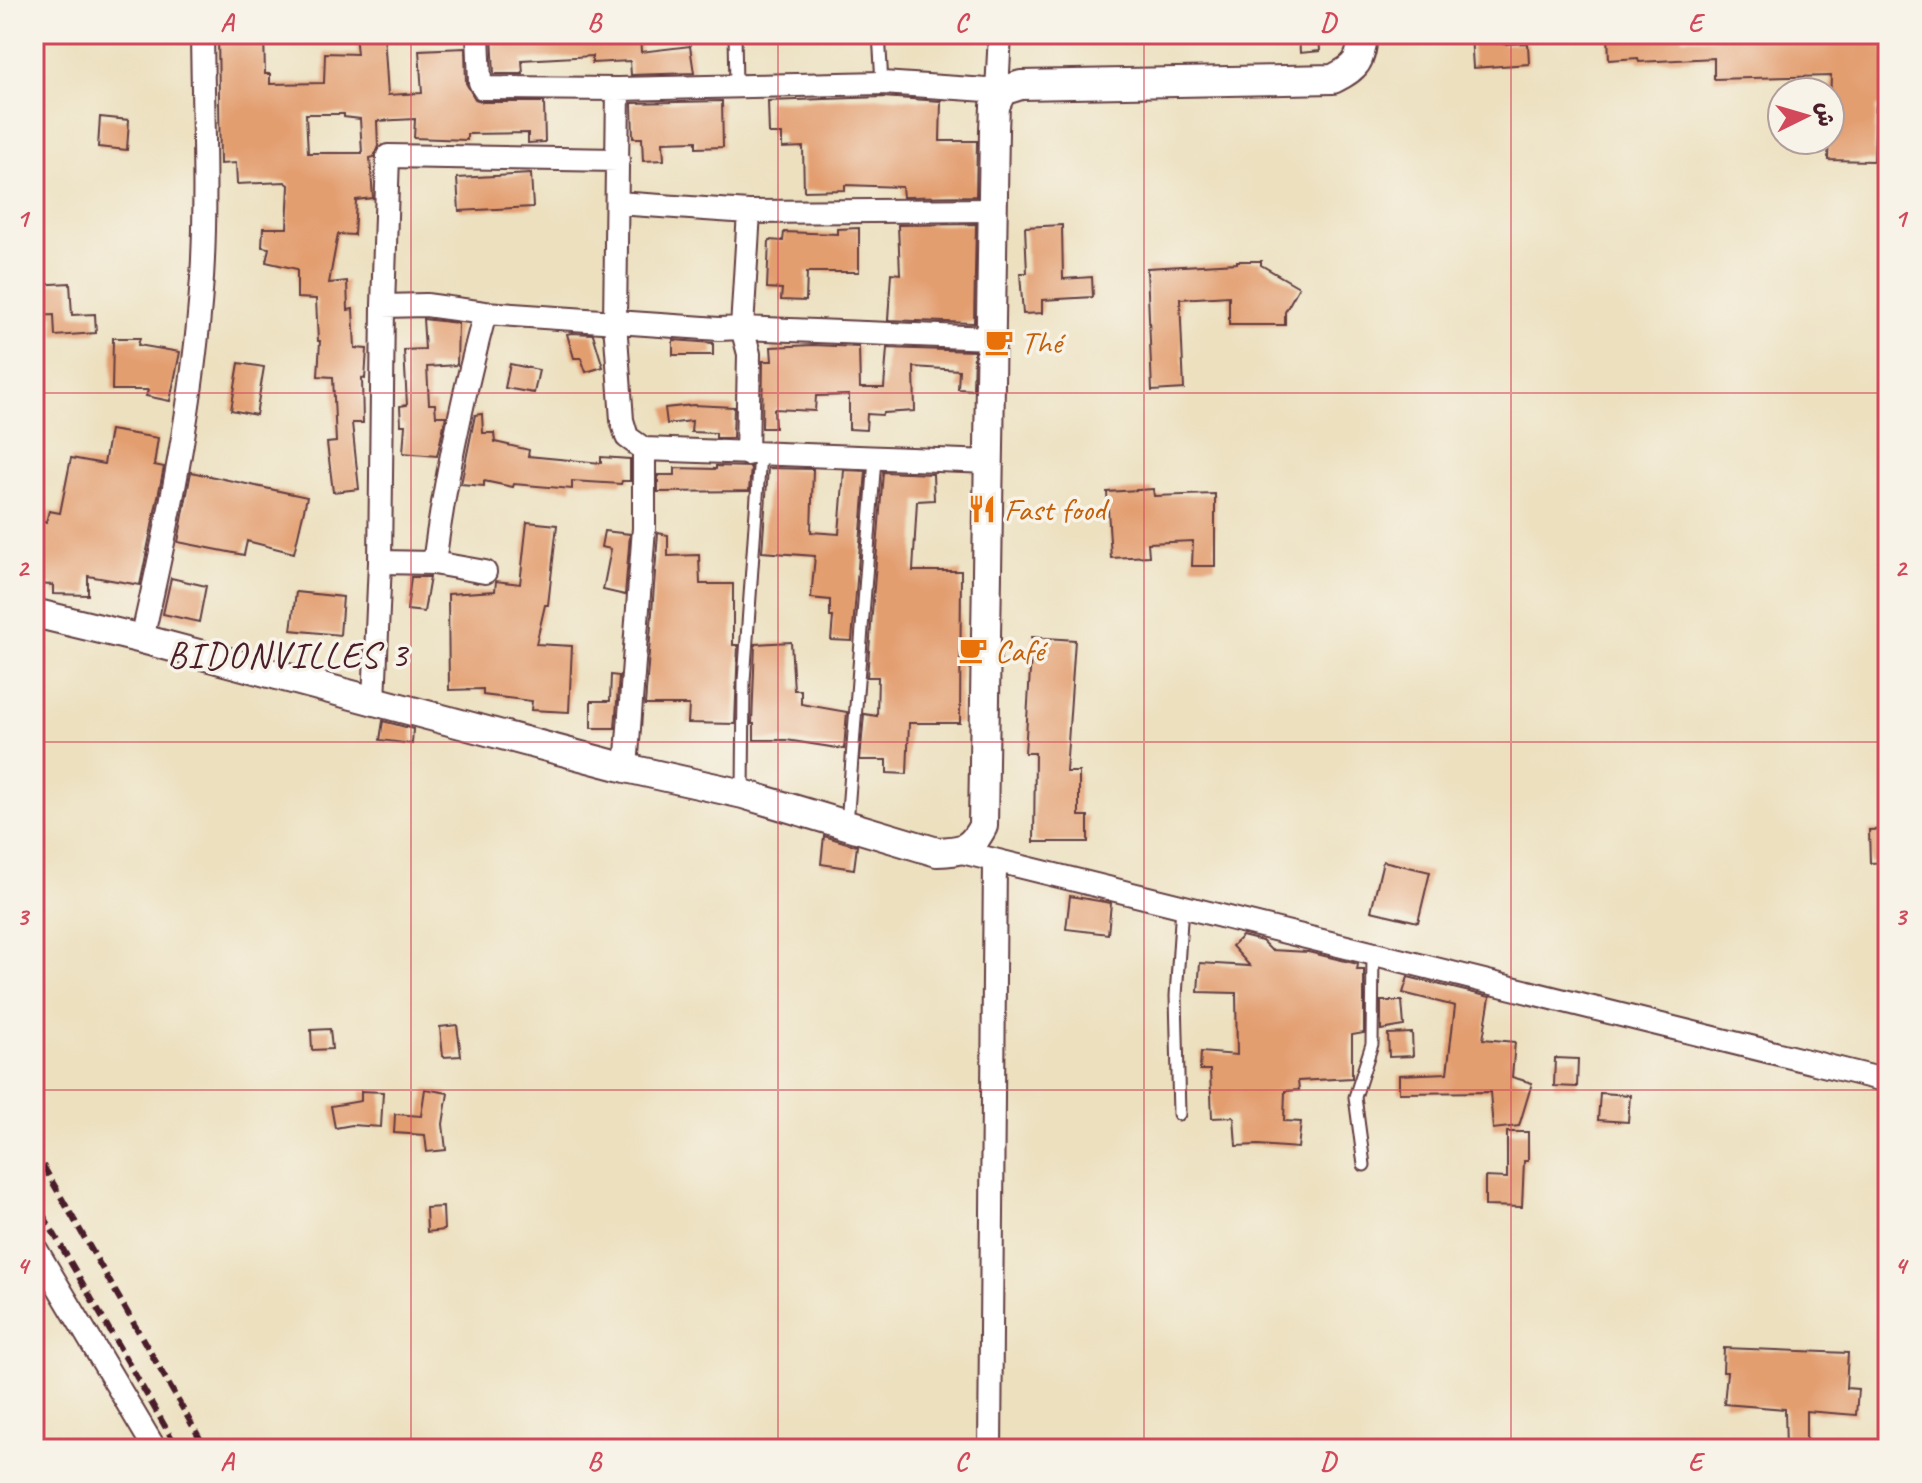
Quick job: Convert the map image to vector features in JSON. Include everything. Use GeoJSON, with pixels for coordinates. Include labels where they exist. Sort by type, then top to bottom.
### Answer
{"type":"FeatureCollection","features":[{"type":"Feature","properties":{"kind":"street"},"geometry":{"type":"LineString","coordinates":[[142,639],[165,535],[195,352],[202,277],[202,34]]}},
{"type":"Feature","properties":{"kind":"street"},"geometry":{"type":"LineString","coordinates":[[478,34],[480,82],[483,88],[618,89],[882,83],[1000,91],[1021,85],[1333,79],[1353,69],[1362,50],[1363,34]]}},
{"type":"Feature","properties":{"kind":"street"},"geometry":{"type":"LineString","coordinates":[[958,851],[975,842],[983,826],[992,210],[995,106],[1000,91],[1000,34]]}},
{"type":"Feature","properties":{"kind":"street"},"geometry":{"type":"LineString","coordinates":[[618,89],[615,322],[622,420],[627,437],[644,449],[990,462]]}},
{"type":"Feature","properties":{"kind":"street"},"geometry":{"type":"LineString","coordinates":[[374,701],[380,562],[388,156],[618,160]]}},
{"type":"Feature","properties":{"kind":"street"},"geometry":{"type":"LineString","coordinates":[[617,203],[749,212],[992,210]]}},
{"type":"Feature","properties":{"kind":"street"},"geometry":{"type":"LineString","coordinates":[[749,212],[742,328],[749,354],[753,454]]}},
{"type":"Feature","properties":{"kind":"street"},"geometry":{"type":"LineString","coordinates":[[383,306],[426,305],[485,313],[719,329],[990,338]]}},
{"type":"Feature","properties":{"kind":"street"},"geometry":{"type":"LineString","coordinates":[[434,563],[460,408],[485,313]]}},
{"type":"Feature","properties":{"kind":"street"},"geometry":{"type":"LineString","coordinates":[[626,768],[644,528],[644,449]]}},
{"type":"Feature","properties":{"kind":"street"},"geometry":{"type":"LineString","coordinates":[[380,562],[434,563],[485,572]]}},
{"type":"Feature","properties":{"kind":"street"},"geometry":{"type":"LineString","coordinates":[[34,613],[626,768],[743,794],[937,852],[958,851],[1888,1081]]}},
{"type":"Feature","properties":{"kind":"street"},"geometry":{"type":"LineString","coordinates":[[990,1449],[995,861]]}},
{"type":"Feature","properties":{"kind":"street"},"geometry":{"type":"LineString","coordinates":[[34,1246],[155,1449]]}},
{"type":"Feature","properties":{"kind":"lane"},"geometry":{"type":"LineString","coordinates":[[735,34],[736,85]]}},
{"type":"Feature","properties":{"kind":"lane"},"geometry":{"type":"LineString","coordinates":[[879,34],[882,83]]}},
{"type":"Feature","properties":{"kind":"lane"},"geometry":{"type":"LineString","coordinates":[[743,794],[753,454]]}},
{"type":"Feature","properties":{"kind":"lane"},"geometry":{"type":"LineString","coordinates":[[847,824],[875,459]]}},
{"type":"Feature","properties":{"kind":"lane"},"geometry":{"type":"LineString","coordinates":[[1179,1114],[1176,996],[1182,906]]}},
{"type":"Feature","properties":{"kind":"lane"},"geometry":{"type":"LineString","coordinates":[[1364,1165],[1355,1097],[1372,1044],[1373,953]]}},
{"type":"Feature","properties":{"kind":"building"},"geometry":{"type":"Polygon","coordinates":[[[218,34],[264,34],[265,74],[270,74],[270,84],[324,83],[325,53],[357,54],[355,34],[384,34],[388,95],[422,93],[419,50],[465,48],[466,83],[475,99],[483,102],[544,102],[545,142],[528,143],[528,133],[467,134],[467,140],[414,138],[415,119],[377,121],[378,146],[374,157],[370,158],[373,198],[356,200],[354,235],[338,234],[329,283],[347,281],[348,310],[353,309],[355,348],[367,349],[365,379],[362,378],[363,423],[352,423],[359,489],[333,492],[327,443],[336,442],[333,377],[318,376],[320,341],[316,299],[297,298],[297,269],[266,262],[269,248],[262,247],[263,228],[287,228],[289,185],[285,182],[237,184],[236,163],[220,164],[218,34]],[[306,114],[308,153],[362,153],[360,119],[344,117],[344,114],[306,114]]]}},
{"type":"Feature","properties":{"kind":"building"},"geometry":{"type":"Polygon","coordinates":[[[492,34],[640,34],[641,52],[690,46],[694,73],[631,75],[630,61],[592,63],[592,56],[522,60],[523,74],[494,74],[492,34]]]}},
{"type":"Feature","properties":{"kind":"building"},"geometry":{"type":"Polygon","coordinates":[[[1299,34],[1319,34],[1320,51],[1300,53],[1299,34]]]}},
{"type":"Feature","properties":{"kind":"building"},"geometry":{"type":"Polygon","coordinates":[[[1471,34],[1503,34],[1503,44],[1528,43],[1529,64],[1473,68],[1471,34]]]}},
{"type":"Feature","properties":{"kind":"building"},"geometry":{"type":"Polygon","coordinates":[[[1608,34],[1682,34],[1682,38],[1716,38],[1716,34],[1883,34],[1888,107],[1876,106],[1874,161],[1828,160],[1828,156],[1846,156],[1846,76],[1714,79],[1714,58],[1639,62],[1638,58],[1609,60],[1608,34]]]}},
{"type":"Feature","properties":{"kind":"building"},"geometry":{"type":"Polygon","coordinates":[[[882,97],[941,101],[940,141],[977,141],[976,196],[903,197],[902,187],[845,185],[845,190],[804,191],[803,147],[782,148],[782,134],[769,134],[768,101],[882,97]]]}},
{"type":"Feature","properties":{"kind":"building"},"geometry":{"type":"Polygon","coordinates":[[[722,101],[723,147],[696,148],[696,141],[663,142],[664,160],[643,161],[642,138],[633,138],[632,103],[722,101]]]}},
{"type":"Feature","properties":{"kind":"building"},"geometry":{"type":"Polygon","coordinates":[[[100,117],[129,120],[127,150],[98,147],[100,117]]]}},
{"type":"Feature","properties":{"kind":"building"},"geometry":{"type":"Polygon","coordinates":[[[531,174],[533,207],[459,211],[457,178],[531,174]]]}},
{"type":"Feature","properties":{"kind":"building"},"geometry":{"type":"Polygon","coordinates":[[[976,224],[974,323],[888,320],[891,273],[900,274],[898,225],[976,224]]]}},
{"type":"Feature","properties":{"kind":"building"},"geometry":{"type":"Polygon","coordinates":[[[1062,225],[1063,279],[1092,277],[1093,297],[1042,300],[1042,313],[1023,314],[1020,273],[1027,273],[1025,227],[1062,225]]]}},
{"type":"Feature","properties":{"kind":"building"},"geometry":{"type":"Polygon","coordinates":[[[859,228],[859,272],[807,272],[806,301],[781,300],[782,289],[767,288],[769,240],[783,241],[784,232],[837,234],[837,229],[859,228]]]}},
{"type":"Feature","properties":{"kind":"building"},"geometry":{"type":"Polygon","coordinates":[[[1261,261],[1261,265],[1299,287],[1285,312],[1285,325],[1229,325],[1229,296],[1180,299],[1184,389],[1152,391],[1147,268],[1261,261]]]}},
{"type":"Feature","properties":{"kind":"building"},"geometry":{"type":"Polygon","coordinates":[[[70,283],[72,315],[95,314],[96,333],[55,336],[54,315],[34,316],[34,285],[70,283]]]}},
{"type":"Feature","properties":{"kind":"building"},"geometry":{"type":"Polygon","coordinates":[[[423,319],[458,323],[457,365],[427,367],[429,404],[435,404],[436,416],[446,416],[437,456],[403,453],[405,425],[401,425],[400,406],[407,405],[404,350],[425,349],[423,319]]]}},
{"type":"Feature","properties":{"kind":"building"},"geometry":{"type":"Polygon","coordinates":[[[567,334],[593,334],[603,367],[586,372],[581,358],[574,358],[567,334]]]}},
{"type":"Feature","properties":{"kind":"building"},"geometry":{"type":"Polygon","coordinates":[[[113,338],[140,338],[138,345],[180,352],[170,401],[146,396],[148,390],[112,390],[113,338]]]}},
{"type":"Feature","properties":{"kind":"building"},"geometry":{"type":"Polygon","coordinates":[[[673,340],[713,343],[713,355],[673,355],[673,340]]]}},
{"type":"Feature","properties":{"kind":"building"},"geometry":{"type":"Polygon","coordinates":[[[771,347],[859,347],[860,388],[884,388],[887,348],[974,351],[973,390],[958,389],[959,370],[914,367],[915,411],[867,414],[866,430],[849,429],[849,395],[816,396],[815,411],[774,409],[775,428],[762,428],[763,361],[772,361],[771,347]]]}},
{"type":"Feature","properties":{"kind":"building"},"geometry":{"type":"Polygon","coordinates":[[[239,363],[264,367],[256,415],[231,410],[239,363]]]}},
{"type":"Feature","properties":{"kind":"building"},"geometry":{"type":"Polygon","coordinates":[[[510,364],[539,370],[534,393],[505,388],[510,364]]]}},
{"type":"Feature","properties":{"kind":"building"},"geometry":{"type":"Polygon","coordinates":[[[693,405],[734,407],[733,438],[716,438],[716,433],[691,432],[692,421],[667,424],[665,408],[693,405]]]}},
{"type":"Feature","properties":{"kind":"building"},"geometry":{"type":"Polygon","coordinates":[[[482,414],[483,433],[494,433],[495,442],[529,450],[528,456],[601,463],[601,457],[630,459],[630,481],[622,481],[621,484],[572,481],[572,489],[514,484],[513,487],[484,481],[484,486],[461,484],[475,415],[482,414]]]}},
{"type":"Feature","properties":{"kind":"building"},"geometry":{"type":"Polygon","coordinates":[[[110,430],[158,438],[154,465],[164,467],[140,585],[88,576],[88,595],[53,594],[53,585],[34,584],[34,522],[46,522],[49,511],[60,513],[71,458],[104,464],[110,430]]]}},
{"type":"Feature","properties":{"kind":"building"},"geometry":{"type":"Polygon","coordinates":[[[716,466],[751,467],[749,491],[658,492],[658,475],[675,475],[675,468],[716,469],[716,466]]]}},
{"type":"Feature","properties":{"kind":"building"},"geometry":{"type":"Polygon","coordinates":[[[768,468],[813,469],[811,532],[839,534],[844,470],[866,471],[852,641],[831,640],[833,617],[830,617],[830,600],[811,598],[815,556],[762,552],[768,468]]]}},
{"type":"Feature","properties":{"kind":"building"},"geometry":{"type":"Polygon","coordinates":[[[191,472],[307,497],[294,553],[247,541],[244,555],[178,542],[191,472]]]}},
{"type":"Feature","properties":{"kind":"building"},"geometry":{"type":"Polygon","coordinates":[[[883,472],[933,474],[934,500],[917,501],[913,571],[961,571],[960,723],[909,723],[907,774],[887,773],[887,760],[860,760],[864,714],[877,716],[878,677],[867,677],[883,472]]]}},
{"type":"Feature","properties":{"kind":"building"},"geometry":{"type":"Polygon","coordinates":[[[1153,489],[1154,496],[1215,494],[1215,566],[1192,566],[1193,541],[1148,543],[1149,556],[1111,558],[1107,492],[1153,489]]]}},
{"type":"Feature","properties":{"kind":"building"},"geometry":{"type":"Polygon","coordinates":[[[527,522],[557,525],[548,605],[545,605],[536,644],[572,646],[569,712],[531,710],[532,701],[483,695],[483,689],[449,690],[448,594],[495,591],[496,581],[520,584],[527,522]]]}},
{"type":"Feature","properties":{"kind":"building"},"geometry":{"type":"Polygon","coordinates":[[[604,531],[630,534],[625,595],[603,590],[611,549],[601,547],[604,531]]]}},
{"type":"Feature","properties":{"kind":"building"},"geometry":{"type":"Polygon","coordinates":[[[658,533],[668,535],[668,556],[699,555],[700,584],[733,584],[733,645],[738,645],[735,724],[688,723],[689,705],[645,705],[658,533]]]}},
{"type":"Feature","properties":{"kind":"building"},"geometry":{"type":"Polygon","coordinates":[[[411,577],[430,577],[424,612],[407,610],[411,577]]]}},
{"type":"Feature","properties":{"kind":"building"},"geometry":{"type":"Polygon","coordinates":[[[171,578],[206,586],[199,622],[163,614],[171,578]]]}},
{"type":"Feature","properties":{"kind":"building"},"geometry":{"type":"Polygon","coordinates":[[[296,592],[343,597],[340,635],[291,630],[296,592]]]}},
{"type":"Feature","properties":{"kind":"building"},"geometry":{"type":"Polygon","coordinates":[[[1032,637],[1075,640],[1066,772],[1079,772],[1079,816],[1088,816],[1088,842],[1034,842],[1035,753],[1025,753],[1032,637]]]}},
{"type":"Feature","properties":{"kind":"building"},"geometry":{"type":"Polygon","coordinates":[[[791,642],[794,690],[801,690],[801,704],[847,712],[844,749],[786,740],[754,740],[755,644],[791,642]]]}},
{"type":"Feature","properties":{"kind":"building"},"geometry":{"type":"Polygon","coordinates":[[[611,675],[619,676],[615,728],[591,728],[591,701],[610,701],[611,675]]]}},
{"type":"Feature","properties":{"kind":"building"},"geometry":{"type":"Polygon","coordinates":[[[383,721],[413,729],[412,744],[380,740],[383,721]]]}},
{"type":"Feature","properties":{"kind":"building"},"geometry":{"type":"Polygon","coordinates":[[[1888,829],[1888,862],[1870,863],[1869,830],[1888,829]]]}},
{"type":"Feature","properties":{"kind":"building"},"geometry":{"type":"Polygon","coordinates":[[[824,836],[857,846],[854,869],[821,864],[824,836]]]}},
{"type":"Feature","properties":{"kind":"building"},"geometry":{"type":"Polygon","coordinates":[[[1383,861],[1430,872],[1418,922],[1371,911],[1383,861]]]}},
{"type":"Feature","properties":{"kind":"building"},"geometry":{"type":"Polygon","coordinates":[[[1070,896],[1111,903],[1108,934],[1066,929],[1070,896]]]}},
{"type":"Feature","properties":{"kind":"building"},"geometry":{"type":"Polygon","coordinates":[[[1242,936],[1262,941],[1271,950],[1308,952],[1358,964],[1357,970],[1364,970],[1364,1033],[1352,1035],[1352,1078],[1298,1081],[1299,1090],[1285,1091],[1284,1121],[1301,1122],[1298,1148],[1236,1146],[1234,1117],[1212,1118],[1210,1070],[1200,1070],[1201,1052],[1237,1055],[1236,993],[1198,992],[1200,963],[1250,966],[1232,946],[1242,936]]]}},
{"type":"Feature","properties":{"kind":"building"},"geometry":{"type":"Polygon","coordinates":[[[1408,977],[1490,997],[1483,1039],[1515,1042],[1512,1077],[1532,1083],[1519,1126],[1493,1129],[1490,1092],[1399,1093],[1399,1075],[1447,1073],[1455,1006],[1403,993],[1408,977]]]}},
{"type":"Feature","properties":{"kind":"building"},"geometry":{"type":"Polygon","coordinates":[[[1381,1001],[1402,1001],[1404,1026],[1381,1030],[1381,1001]]]}},
{"type":"Feature","properties":{"kind":"building"},"geometry":{"type":"Polygon","coordinates":[[[457,1025],[461,1056],[443,1057],[440,1027],[457,1025]]]}},
{"type":"Feature","properties":{"kind":"building"},"geometry":{"type":"Polygon","coordinates":[[[330,1029],[332,1049],[312,1050],[311,1030],[330,1029]]]}},
{"type":"Feature","properties":{"kind":"building"},"geometry":{"type":"Polygon","coordinates":[[[1412,1033],[1413,1056],[1389,1057],[1388,1034],[1412,1033]]]}},
{"type":"Feature","properties":{"kind":"building"},"geometry":{"type":"Polygon","coordinates":[[[1555,1058],[1578,1059],[1577,1087],[1554,1086],[1555,1058]]]}},
{"type":"Feature","properties":{"kind":"building"},"geometry":{"type":"Polygon","coordinates":[[[425,1089],[448,1093],[443,1124],[446,1150],[427,1152],[425,1135],[394,1133],[395,1114],[421,1116],[425,1089]]]}},
{"type":"Feature","properties":{"kind":"building"},"geometry":{"type":"Polygon","coordinates":[[[361,1091],[383,1092],[381,1127],[352,1125],[335,1128],[331,1106],[361,1101],[361,1091]]]}},
{"type":"Feature","properties":{"kind":"building"},"geometry":{"type":"Polygon","coordinates":[[[1600,1093],[1630,1095],[1628,1122],[1598,1120],[1600,1093]]]}},
{"type":"Feature","properties":{"kind":"building"},"geometry":{"type":"Polygon","coordinates":[[[1507,1132],[1528,1132],[1522,1207],[1485,1206],[1485,1177],[1507,1178],[1507,1132]]]}},
{"type":"Feature","properties":{"kind":"building"},"geometry":{"type":"Polygon","coordinates":[[[443,1207],[444,1230],[427,1232],[426,1208],[443,1207]]]}},
{"type":"Feature","properties":{"kind":"building"},"geometry":{"type":"Polygon","coordinates":[[[1724,1348],[1848,1353],[1846,1388],[1858,1389],[1856,1415],[1806,1411],[1806,1449],[1786,1449],[1785,1409],[1724,1404],[1727,1372],[1723,1372],[1724,1348]]]}},
{"type":"Feature","properties":{"kind":"railway"},"geometry":{"type":"LineString","coordinates":[[34,1150],[206,1449]]}},
{"type":"Feature","properties":{"kind":"railway"},"geometry":{"type":"LineString","coordinates":[[34,1199],[178,1449]]}},
{"type":"Feature","properties":{"kind":"place","name":"Thé"},"geometry":{"type":"Point","coordinates":[999,342]}},
{"type":"Feature","properties":{"kind":"place","name":"Fast food"},"geometry":{"type":"Point","coordinates":[982,509]}},
{"type":"Feature","properties":{"kind":"place","name":"Café"},"geometry":{"type":"Point","coordinates":[973,650]}},
{"type":"Feature","properties":{"kind":"district","name":"BIDONVILLES 3"},"geometry":{"type":"Point","coordinates":[288,655]}}]}
